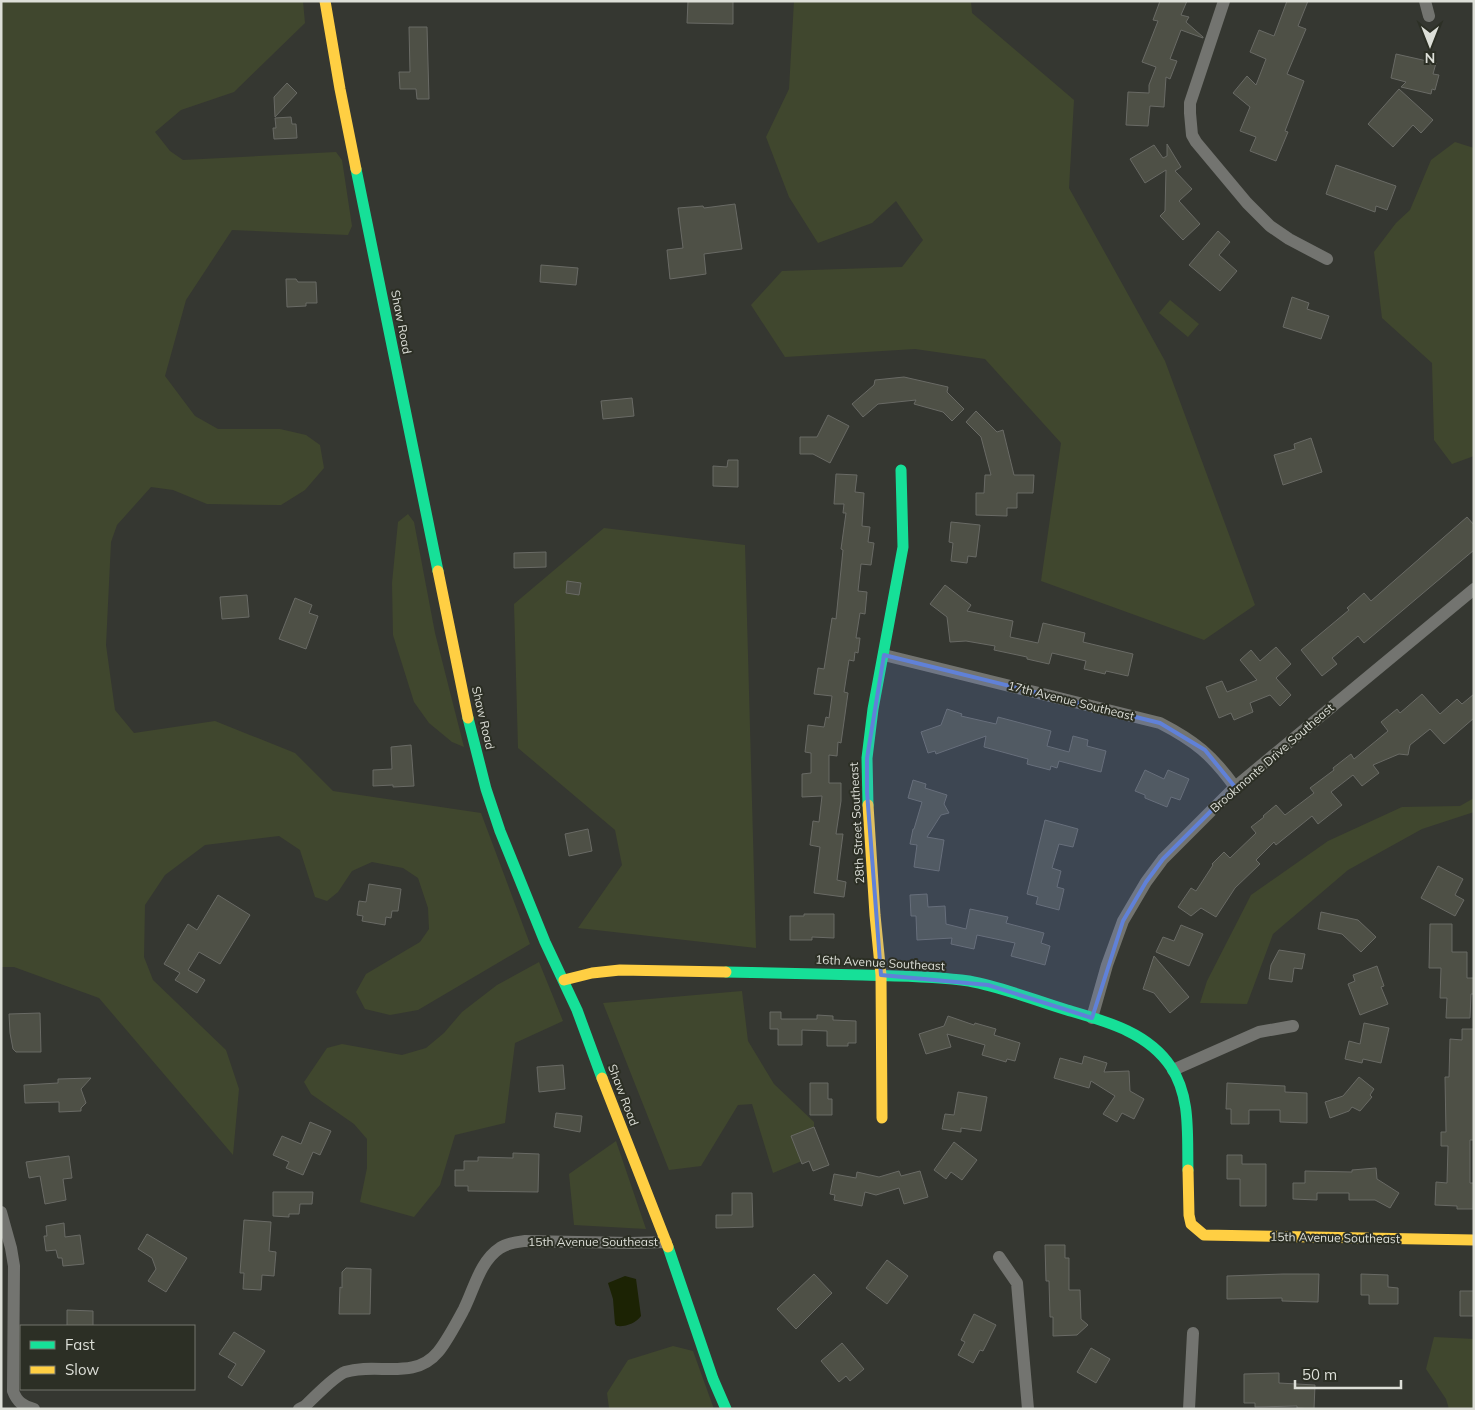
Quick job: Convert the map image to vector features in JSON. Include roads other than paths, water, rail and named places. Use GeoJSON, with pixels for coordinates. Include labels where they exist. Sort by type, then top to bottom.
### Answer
{"type":"FeatureCollection","features":[{"type":"Feature","properties":{"kind":"street","name":"Shaw Road"},"geometry":{"type":"LineString","coordinates":[[325,1],[346,115],[469,725],[486,789],[500,831],[546,942],[577,1010],[620,1127],[666,1242],[726,1409]]}},
{"type":"Feature","properties":{"kind":"street"},"geometry":{"type":"LineString","coordinates":[[1224,1],[1190,103],[1192,135],[1207,158],[1270,226],[1289,239],[1327,258]]}},
{"type":"Feature","properties":{"kind":"street"},"geometry":{"type":"LineString","coordinates":[[1425,1],[1429,16]]}},
{"type":"Feature","properties":{"kind":"street","name":"28th Street Southeast"},"geometry":{"type":"LineString","coordinates":[[882,1118],[881,975],[867,792],[867,758],[873,709],[903,547],[901,470]]}},
{"type":"Feature","properties":{"kind":"street","name":"Brookmonte Drive Southeast"},"geometry":{"type":"LineString","coordinates":[[1092,1018],[1123,922],[1146,882],[1163,859],[1235,787],[1474,589]]}},
{"type":"Feature","properties":{"kind":"street","name":"17th Avenue Southeast"},"geometry":{"type":"LineString","coordinates":[[884,655],[1160,723],[1205,750],[1220,765],[1235,787]]}},
{"type":"Feature","properties":{"kind":"street","name":"16th Avenue Southeast"},"geometry":{"type":"LineString","coordinates":[[564,980],[592,973],[620,970],[881,975],[966,981],[988,985],[1120,1027],[1138,1035],[1151,1044],[1168,1061],[1184,1096],[1187,1109],[1189,1215],[1191,1224],[1197,1230]]}},
{"type":"Feature","properties":{"kind":"street"},"geometry":{"type":"LineString","coordinates":[[1173,1070],[1259,1032],[1293,1026]]}},
{"type":"Feature","properties":{"kind":"street"},"geometry":{"type":"LineString","coordinates":[[1,1212],[10,1240],[14,1266],[13,1391],[23,1406],[34,1409]]}},
{"type":"Feature","properties":{"kind":"street","name":"15th Avenue Southeast"},"geometry":{"type":"LineString","coordinates":[[1197,1230],[1204,1235],[1214,1236],[1474,1240]]}},
{"type":"Feature","properties":{"kind":"street","name":"15th Avenue Southeast"},"geometry":{"type":"LineString","coordinates":[[299,1409],[344,1372],[408,1369],[427,1362],[438,1352],[463,1311],[480,1272],[489,1258],[500,1248],[511,1243],[526,1241],[666,1242]]}},
{"type":"Feature","properties":{"kind":"street"},"geometry":{"type":"LineString","coordinates":[[999,1257],[1017,1284],[1028,1409]]}},
{"type":"Feature","properties":{"kind":"street"},"geometry":{"type":"LineString","coordinates":[[1189,1409],[1193,1333]]}}]}
